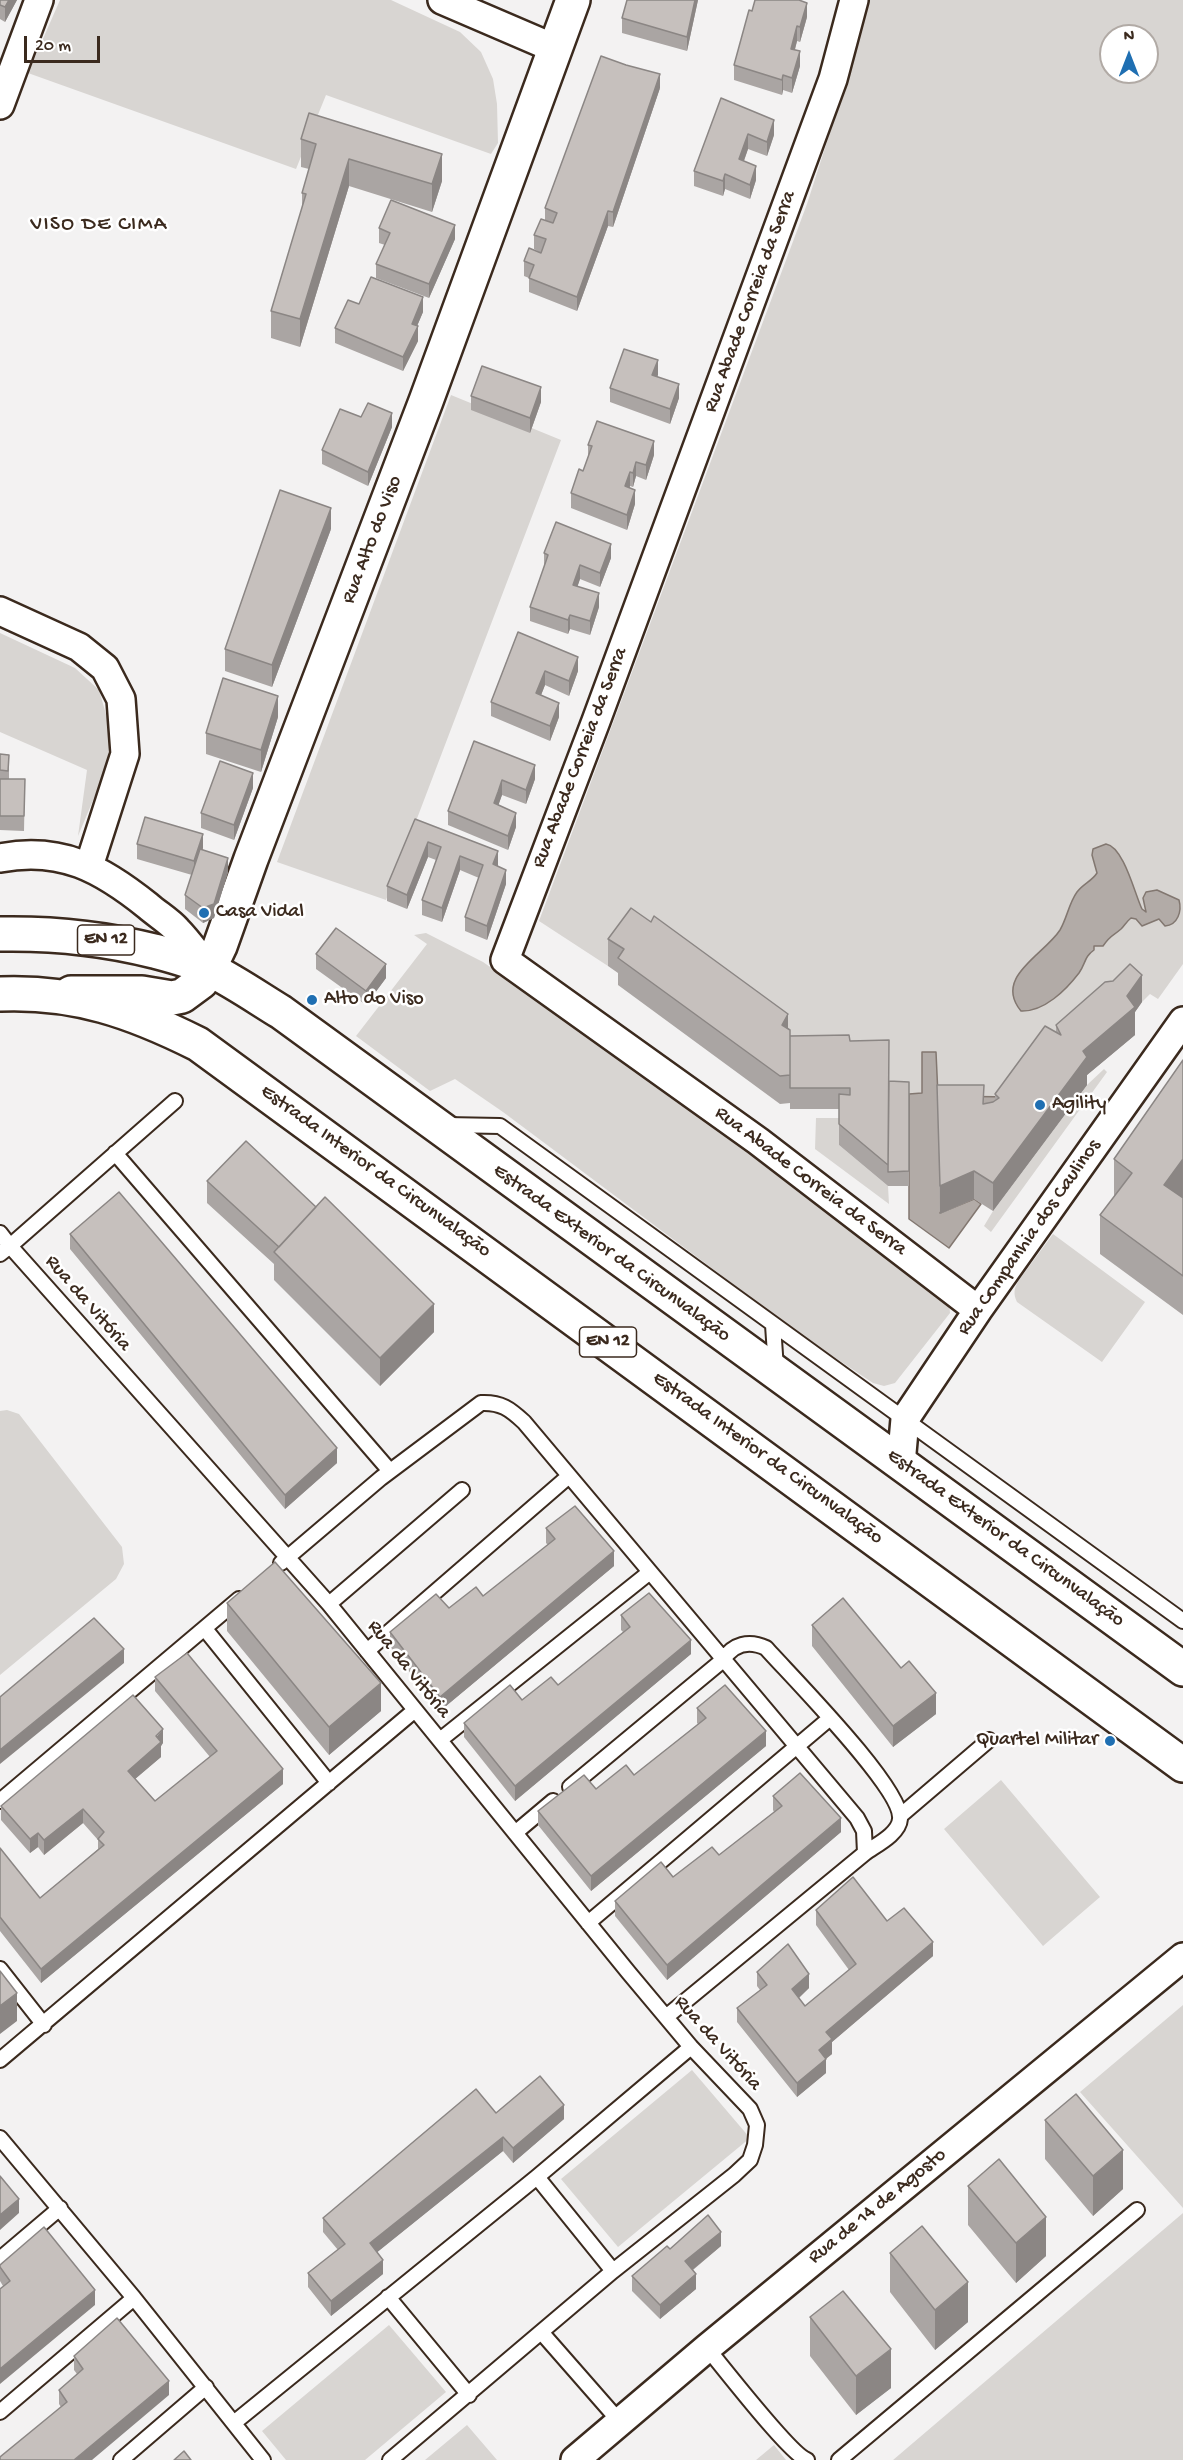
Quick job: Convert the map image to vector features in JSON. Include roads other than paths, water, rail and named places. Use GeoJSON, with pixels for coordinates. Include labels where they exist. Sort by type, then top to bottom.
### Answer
{"type":"FeatureCollection","features":[{"type":"Feature","properties":{"kind":"main road","name":"Rua Alto do Viso"},"geometry":{"type":"LineString","coordinates":[[33,993],[142,993],[172,998],[192,991],[209,969],[220,946],[255,847],[422,412],[573,0]]}},
{"type":"Feature","properties":{"kind":"main road","name":"Estrada Exterior da Circunvalação"},"geometry":{"type":"LineString","coordinates":[[0,934],[59,934],[98,938],[182,959],[209,969],[282,1012],[1183,1669]]}},
{"type":"Feature","properties":{"kind":"main road","name":"Estrada Interior da Circunvalação"},"geometry":{"type":"LineString","coordinates":[[0,994],[33,993],[124,1010],[198,1044],[1183,1765]]}},
{"type":"Feature","properties":{"kind":"street"},"geometry":{"type":"LineString","coordinates":[[0,105],[39,0]]}},
{"type":"Feature","properties":{"kind":"street"},"geometry":{"type":"LineString","coordinates":[[442,0],[556,49]]}},
{"type":"Feature","properties":{"kind":"street","name":"Rua Abade Correia da Serra"},"geometry":{"type":"LineString","coordinates":[[854,0],[833,80],[505,960],[758,1141],[978,1310]]}},
{"type":"Feature","properties":{"kind":"street"},"geometry":{"type":"LineString","coordinates":[[0,611],[79,647],[105,668],[121,699],[125,754],[89,866]]}},
{"type":"Feature","properties":{"kind":"street"},"geometry":{"type":"LineString","coordinates":[[0,858],[58,857],[89,866],[133,894],[176,929],[209,969]]}},
{"type":"Feature","properties":{"kind":"street","name":"Rua Companhia dos Caulinos"},"geometry":{"type":"LineString","coordinates":[[901,1464],[905,1419],[978,1310],[1183,1021]]}},
{"type":"Feature","properties":{"kind":"street","name":"Rua de 14 de Agosto"},"geometry":{"type":"LineString","coordinates":[[575,2460],[707,2348],[1183,1957]]}},
{"type":"Feature","properties":{"kind":"lane"},"geometry":{"type":"LineString","coordinates":[[5,1250],[175,1101]]}},
{"type":"Feature","properties":{"kind":"lane"},"geometry":{"type":"LineString","coordinates":[[435,1125],[500,1126],[1183,1621]]}},
{"type":"Feature","properties":{"kind":"lane"},"geometry":{"type":"LineString","coordinates":[[115,1154],[390,1471]]}},
{"type":"Feature","properties":{"kind":"lane","name":"Rua da Vitória"},"geometry":{"type":"LineString","coordinates":[[0,1233],[5,1250],[329,1605],[666,2017],[750,2109],[757,2125],[755,2145],[750,2160],[613,2271]]}},
{"type":"Feature","properties":{"kind":"lane"},"geometry":{"type":"LineString","coordinates":[[773,1325],[777,1374]]}},
{"type":"Feature","properties":{"kind":"lane"},"geometry":{"type":"LineString","coordinates":[[269,1574],[390,1471],[470,1409],[481,1402],[494,1402],[509,1408],[524,1422],[861,1825],[865,1836],[865,1853]]}},
{"type":"Feature","properties":{"kind":"lane"},"geometry":{"type":"LineString","coordinates":[[367,1651],[569,1476]]}},
{"type":"Feature","properties":{"kind":"lane"},"geometry":{"type":"LineString","coordinates":[[329,1605],[462,1490]]}},
{"type":"Feature","properties":{"kind":"lane"},"geometry":{"type":"LineString","coordinates":[[440,1740],[650,1572]]}},
{"type":"Feature","properties":{"kind":"lane"},"geometry":{"type":"LineString","coordinates":[[0,1801],[251,1590]]}},
{"type":"Feature","properties":{"kind":"lane"},"geometry":{"type":"LineString","coordinates":[[205,1629],[329,1783]]}},
{"type":"Feature","properties":{"kind":"lane"},"geometry":{"type":"LineString","coordinates":[[515,1833],[723,1660],[731,1649],[741,1644],[752,1643],[766,1648],[874,1769],[892,1794],[900,1816]]}},
{"type":"Feature","properties":{"kind":"lane"},"geometry":{"type":"LineString","coordinates":[[0,2060],[415,1710]]}},
{"type":"Feature","properties":{"kind":"lane"},"geometry":{"type":"LineString","coordinates":[[588,1923],[829,1719]]}},
{"type":"Feature","properties":{"kind":"lane"},"geometry":{"type":"LineString","coordinates":[[666,2017],[865,1853],[895,1831],[900,1816],[989,1740]]}},
{"type":"Feature","properties":{"kind":"lane"},"geometry":{"type":"LineString","coordinates":[[0,1969],[44,2025]]}},
{"type":"Feature","properties":{"kind":"lane"},"geometry":{"type":"LineString","coordinates":[[235,2422],[537,2177],[692,2047]]}},
{"type":"Feature","properties":{"kind":"lane"},"geometry":{"type":"LineString","coordinates":[[0,2138],[207,2387],[263,2460]]}},
{"type":"Feature","properties":{"kind":"lane"},"geometry":{"type":"LineString","coordinates":[[390,2460],[613,2271],[537,2177]]}},
{"type":"Feature","properties":{"kind":"lane"},"geometry":{"type":"LineString","coordinates":[[0,2259],[60,2208]]}},
{"type":"Feature","properties":{"kind":"lane"},"geometry":{"type":"LineString","coordinates":[[839,2460],[1137,2210]]}},
{"type":"Feature","properties":{"kind":"lane"},"geometry":{"type":"LineString","coordinates":[[388,2296],[469,2395]]}},
{"type":"Feature","properties":{"kind":"lane"},"geometry":{"type":"LineString","coordinates":[[0,2412],[134,2298]]}},
{"type":"Feature","properties":{"kind":"lane"},"geometry":{"type":"LineString","coordinates":[[542,2333],[620,2422]]}},
{"type":"Feature","properties":{"kind":"lane"},"geometry":{"type":"LineString","coordinates":[[707,2348],[785,2440],[802,2458],[807,2460]]}},
{"type":"Feature","properties":{"kind":"lane"},"geometry":{"type":"LineString","coordinates":[[121,2460],[207,2387]]}},
{"type":"Feature","properties":{"kind":"place","name":"Casa Vidal"},"geometry":{"type":"Point","coordinates":[204,913]}},
{"type":"Feature","properties":{"kind":"place","name":"Alto do Viso"},"geometry":{"type":"Point","coordinates":[312,1000]}},
{"type":"Feature","properties":{"kind":"place","name":"Agility"},"geometry":{"type":"Point","coordinates":[1040,1105]}},
{"type":"Feature","properties":{"kind":"place","name":"Quartel Militar"},"geometry":{"type":"Point","coordinates":[1110,1741]}},
{"type":"Feature","properties":{"kind":"district","name":"VISO DE CIMA"},"geometry":{"type":"Point","coordinates":[99,226]}}]}
